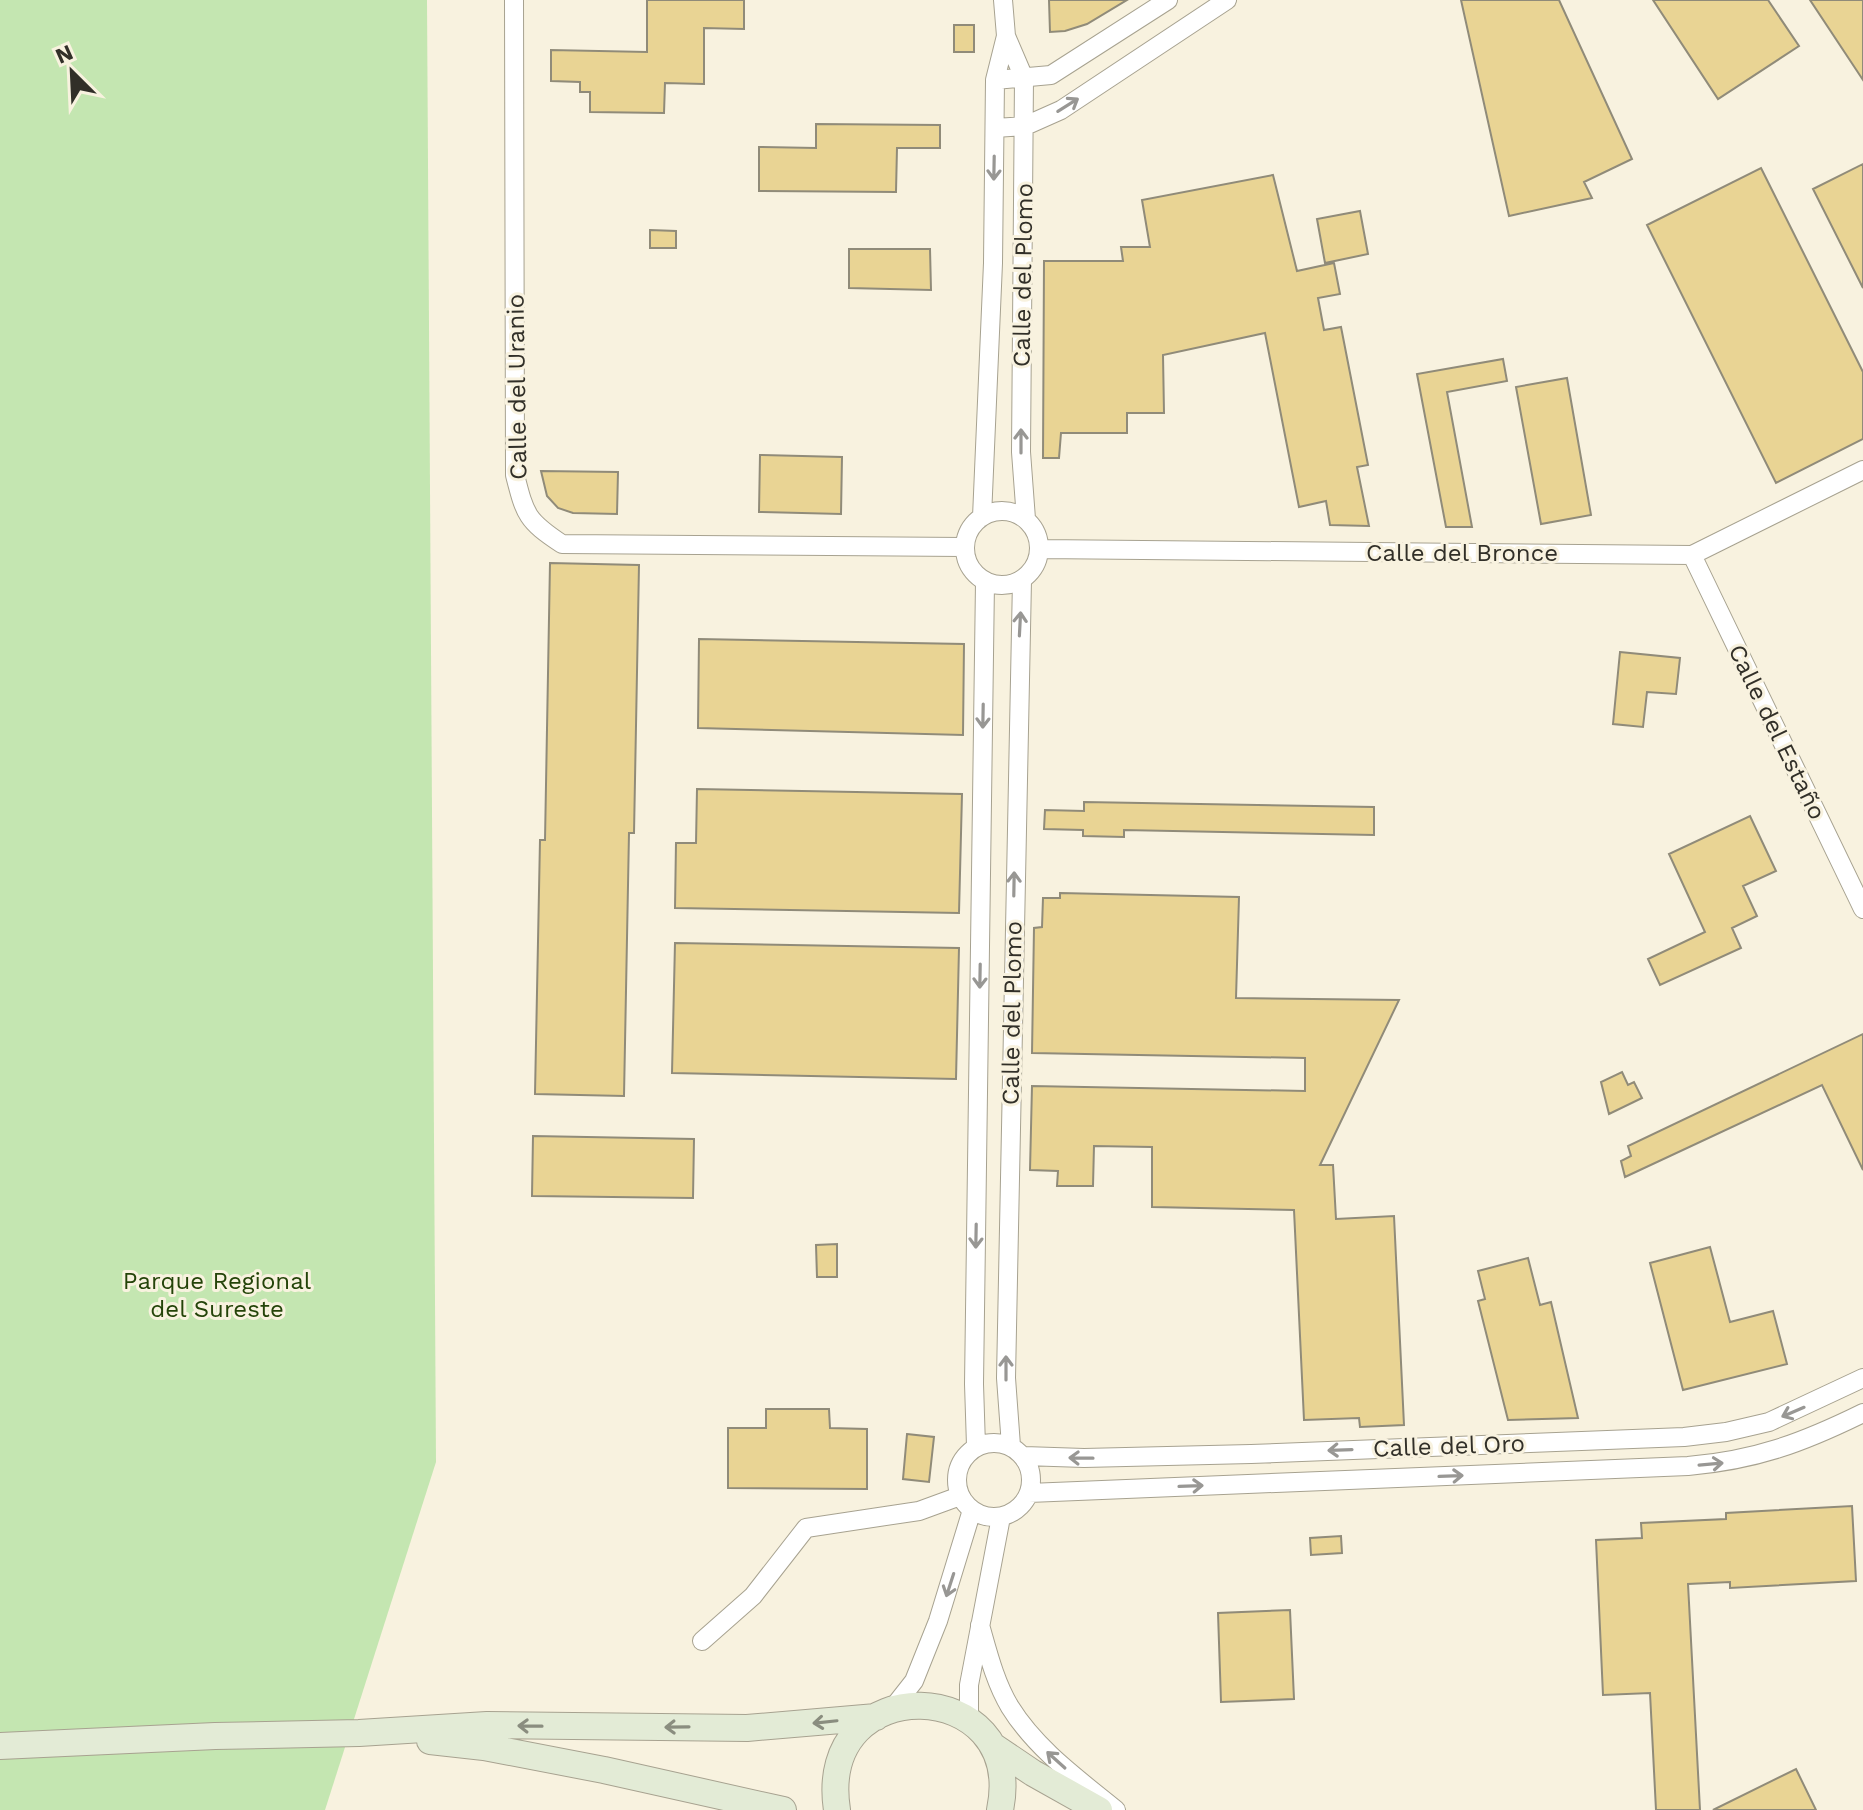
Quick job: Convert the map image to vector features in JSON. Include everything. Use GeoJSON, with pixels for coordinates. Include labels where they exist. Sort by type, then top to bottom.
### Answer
{"type":"FeatureCollection","features":[{"type":"Feature","properties":{"kind":"main road"},"geometry":{"type":"LineString","coordinates":[[0,1746],[359,1733],[487,1725],[761,1728],[884,1713],[919,1704],[945,1708],[969,1720],[993,1746],[1033,1773],[1099,1810]]}},
{"type":"Feature","properties":{"kind":"main road"},"geometry":{"type":"LineString","coordinates":[[837,1810],[837,1769],[845,1748],[858,1730],[884,1713]]}},
{"type":"Feature","properties":{"kind":"main road"},"geometry":{"type":"LineString","coordinates":[[359,1733],[484,1747],[652,1779],[783,1810]]}},
{"type":"Feature","properties":{"kind":"main road"},"geometry":{"type":"LineString","coordinates":[[993,1746],[1002,1769],[1004,1794],[1000,1810]]}},
{"type":"Feature","properties":{"kind":"street","name":"Calle del Uranio"},"geometry":{"type":"LineString","coordinates":[[514,0],[515,475],[525,513],[541,530],[562,544],[964,547]]}},
{"type":"Feature","properties":{"kind":"street","name":"Calle del Plomo"},"geometry":{"type":"LineString","coordinates":[[1003,0],[1006,36],[1024,78],[1021,452],[1026,519]]}},
{"type":"Feature","properties":{"kind":"street"},"geometry":{"type":"LineString","coordinates":[[995,80],[1051,75],[1168,0]]}},
{"type":"Feature","properties":{"kind":"street"},"geometry":{"type":"LineString","coordinates":[[995,128],[1025,126],[1061,110],[1227,0]]}},
{"type":"Feature","properties":{"kind":"street","name":"Calle del Plomo"},"geometry":{"type":"LineString","coordinates":[[982,517],[987,438],[995,80],[1006,36]]}},
{"type":"Feature","properties":{"kind":"street","name":"Calle del Bronce"},"geometry":{"type":"LineString","coordinates":[[1040,549],[1692,555],[1863,470]]}},
{"type":"Feature","properties":{"kind":"street"},"geometry":{"type":"LineString","coordinates":[[996,511],[1012,512],[1034,527],[1040,549],[1032,572],[1022,580],[997,586],[985,582],[974,573],[964,547],[967,535],[982,517],[996,511]]}},
{"type":"Feature","properties":{"kind":"street","name":"Calle del Estaño"},"geometry":{"type":"LineString","coordinates":[[1692,555],[1863,909]]}},
{"type":"Feature","properties":{"kind":"street","name":"Calle del Plomo"},"geometry":{"type":"LineString","coordinates":[[1017,1451],[1006,1348],[1022,580]]}},
{"type":"Feature","properties":{"kind":"street","name":"Calle del Plomo"},"geometry":{"type":"LineString","coordinates":[[976,1446],[974,1384],[985,582]]}},
{"type":"Feature","properties":{"kind":"street","name":"Calle del Oro"},"geometry":{"type":"LineString","coordinates":[[1017,1451],[1084,1458],[1684,1437],[1769,1422],[1863,1378]]}},
{"type":"Feature","properties":{"kind":"street"},"geometry":{"type":"LineString","coordinates":[[1029,1493],[1716,1463],[1777,1451],[1863,1413]]}},
{"type":"Feature","properties":{"kind":"street"},"geometry":{"type":"LineString","coordinates":[[988,1442],[1017,1451],[1030,1467],[1032,1480],[1029,1493],[1018,1509],[1001,1517],[986,1517],[966,1503],[956,1478],[962,1459],[976,1446],[988,1442]]}},
{"type":"Feature","properties":{"kind":"street"},"geometry":{"type":"LineString","coordinates":[[702,1641],[753,1596],[806,1528],[966,1503]]}},
{"type":"Feature","properties":{"kind":"street"},"geometry":{"type":"LineString","coordinates":[[884,1713],[914,1681],[938,1621],[966,1503]]}},
{"type":"Feature","properties":{"kind":"street"},"geometry":{"type":"LineString","coordinates":[[969,1720],[969,1685],[1001,1517]]}},
{"type":"Feature","properties":{"kind":"street"},"geometry":{"type":"LineString","coordinates":[[980,1625],[994,1674],[1009,1706],[1035,1740],[1116,1810]]}},
{"type":"Feature","properties":{"kind":"green space","name":"Parque Regional del Sureste"},"geometry":{"type":"Polygon","coordinates":[[[0,0],[427,0],[436,1462],[325,1810],[0,1810],[0,0]]]}},
{"type":"Feature","properties":{"kind":"building"},"geometry":{"type":"Polygon","coordinates":[[[647,0],[744,0],[744,29],[704,28],[704,84],[665,83],[664,113],[590,112],[590,92],[580,92],[580,82],[551,81],[551,50],[647,52],[647,0]]]}},
{"type":"Feature","properties":{"kind":"building"},"geometry":{"type":"Polygon","coordinates":[[[1049,0],[1127,0],[1087,24],[1050,32],[1049,0]]]}},
{"type":"Feature","properties":{"kind":"building"},"geometry":{"type":"Polygon","coordinates":[[[1461,0],[1559,0],[1632,159],[1584,182],[1592,198],[1509,216],[1461,0]]]}},
{"type":"Feature","properties":{"kind":"building"},"geometry":{"type":"Polygon","coordinates":[[[1653,0],[1768,0],[1799,46],[1718,99],[1653,0]]]}},
{"type":"Feature","properties":{"kind":"building"},"geometry":{"type":"Polygon","coordinates":[[[1810,0],[1863,0],[1863,80],[1810,0]]]}},
{"type":"Feature","properties":{"kind":"building"},"geometry":{"type":"Polygon","coordinates":[[[954,25],[974,25],[974,52],[954,52],[954,25]]]}},
{"type":"Feature","properties":{"kind":"building"},"geometry":{"type":"Polygon","coordinates":[[[816,124],[940,125],[940,148],[897,148],[896,192],[759,191],[759,147],[816,148],[816,124]]]}},
{"type":"Feature","properties":{"kind":"building"},"geometry":{"type":"Polygon","coordinates":[[[1863,164],[1863,288],[1813,189],[1863,164]]]}},
{"type":"Feature","properties":{"kind":"building"},"geometry":{"type":"Polygon","coordinates":[[[1761,168],[1863,372],[1863,439],[1776,483],[1647,225],[1761,168]]]}},
{"type":"Feature","properties":{"kind":"building"},"geometry":{"type":"Polygon","coordinates":[[[1273,175],[1297,271],[1334,263],[1340,294],[1318,298],[1324,330],[1341,327],[1368,465],[1357,467],[1369,526],[1330,525],[1326,501],[1299,507],[1265,333],[1163,355],[1164,413],[1127,413],[1127,433],[1061,433],[1059,458],[1043,458],[1044,261],[1123,261],[1121,247],[1150,247],[1142,200],[1273,175]]]}},
{"type":"Feature","properties":{"kind":"building"},"geometry":{"type":"Polygon","coordinates":[[[1360,211],[1368,254],[1325,263],[1317,219],[1360,211]]]}},
{"type":"Feature","properties":{"kind":"building"},"geometry":{"type":"Polygon","coordinates":[[[650,230],[676,231],[676,248],[650,248],[650,230]]]}},
{"type":"Feature","properties":{"kind":"building"},"geometry":{"type":"Polygon","coordinates":[[[849,249],[930,249],[931,290],[849,288],[849,249]]]}},
{"type":"Feature","properties":{"kind":"building"},"geometry":{"type":"Polygon","coordinates":[[[1503,359],[1507,381],[1447,392],[1472,527],[1446,527],[1417,374],[1503,359]]]}},
{"type":"Feature","properties":{"kind":"building"},"geometry":{"type":"Polygon","coordinates":[[[1567,378],[1591,515],[1541,524],[1516,387],[1567,378]]]}},
{"type":"Feature","properties":{"kind":"building"},"geometry":{"type":"Polygon","coordinates":[[[760,455],[842,457],[841,514],[759,512],[760,455]]]}},
{"type":"Feature","properties":{"kind":"building"},"geometry":{"type":"Polygon","coordinates":[[[541,471],[618,472],[617,514],[573,513],[558,508],[547,496],[541,471]]]}},
{"type":"Feature","properties":{"kind":"building"},"geometry":{"type":"Polygon","coordinates":[[[550,563],[639,565],[634,833],[629,833],[624,1096],[535,1094],[540,840],[545,840],[550,563]]]}},
{"type":"Feature","properties":{"kind":"building"},"geometry":{"type":"Polygon","coordinates":[[[699,639],[964,644],[963,735],[698,728],[699,639]]]}},
{"type":"Feature","properties":{"kind":"building"},"geometry":{"type":"Polygon","coordinates":[[[1620,652],[1680,658],[1676,694],[1647,692],[1643,727],[1613,724],[1620,652]]]}},
{"type":"Feature","properties":{"kind":"building"},"geometry":{"type":"Polygon","coordinates":[[[697,789],[962,794],[959,913],[675,908],[676,843],[696,843],[697,789]]]}},
{"type":"Feature","properties":{"kind":"building"},"geometry":{"type":"Polygon","coordinates":[[[1084,802],[1374,807],[1374,835],[1124,830],[1124,837],[1083,836],[1083,830],[1044,829],[1045,810],[1084,811],[1084,802]]]}},
{"type":"Feature","properties":{"kind":"building"},"geometry":{"type":"Polygon","coordinates":[[[1750,816],[1776,871],[1743,886],[1757,916],[1732,928],[1741,948],[1660,985],[1648,959],[1705,932],[1669,854],[1750,816]]]}},
{"type":"Feature","properties":{"kind":"building"},"geometry":{"type":"Polygon","coordinates":[[[1060,893],[1239,897],[1236,998],[1399,1000],[1320,1165],[1333,1165],[1336,1219],[1394,1216],[1404,1425],[1360,1427],[1359,1418],[1304,1420],[1294,1210],[1152,1207],[1152,1147],[1094,1146],[1093,1186],[1057,1186],[1058,1171],[1030,1170],[1032,1086],[1305,1091],[1305,1058],[1032,1053],[1034,928],[1042,927],[1043,898],[1060,898],[1060,893]]]}},
{"type":"Feature","properties":{"kind":"building"},"geometry":{"type":"Polygon","coordinates":[[[675,943],[959,948],[956,1079],[672,1073],[675,943]]]}},
{"type":"Feature","properties":{"kind":"building"},"geometry":{"type":"Polygon","coordinates":[[[1863,1034],[1863,1170],[1822,1085],[1625,1177],[1621,1161],[1631,1156],[1628,1146],[1863,1034]]]}},
{"type":"Feature","properties":{"kind":"building"},"geometry":{"type":"Polygon","coordinates":[[[1622,1072],[1628,1085],[1634,1082],[1642,1098],[1609,1114],[1601,1082],[1622,1072]]]}},
{"type":"Feature","properties":{"kind":"building"},"geometry":{"type":"Polygon","coordinates":[[[533,1136],[694,1139],[693,1198],[532,1196],[533,1136]]]}},
{"type":"Feature","properties":{"kind":"building"},"geometry":{"type":"Polygon","coordinates":[[[837,1244],[837,1277],[817,1277],[816,1245],[837,1244]]]}},
{"type":"Feature","properties":{"kind":"building"},"geometry":{"type":"Polygon","coordinates":[[[1710,1247],[1730,1322],[1773,1311],[1787,1364],[1683,1390],[1650,1263],[1710,1247]]]}},
{"type":"Feature","properties":{"kind":"building"},"geometry":{"type":"Polygon","coordinates":[[[1528,1258],[1540,1305],[1551,1302],[1578,1418],[1508,1420],[1478,1301],[1485,1299],[1478,1271],[1528,1258]]]}},
{"type":"Feature","properties":{"kind":"building"},"geometry":{"type":"Polygon","coordinates":[[[766,1409],[829,1409],[830,1428],[867,1429],[867,1489],[728,1488],[728,1428],[766,1428],[766,1409]]]}},
{"type":"Feature","properties":{"kind":"building"},"geometry":{"type":"Polygon","coordinates":[[[907,1434],[934,1437],[929,1482],[903,1479],[907,1434]]]}},
{"type":"Feature","properties":{"kind":"building"},"geometry":{"type":"Polygon","coordinates":[[[1852,1506],[1856,1581],[1730,1588],[1730,1582],[1688,1584],[1700,1810],[1656,1810],[1650,1693],[1603,1695],[1596,1540],[1642,1538],[1641,1523],[1726,1519],[1726,1513],[1852,1506]]]}},
{"type":"Feature","properties":{"kind":"building"},"geometry":{"type":"Polygon","coordinates":[[[1341,1536],[1342,1553],[1311,1555],[1310,1538],[1341,1536]]]}},
{"type":"Feature","properties":{"kind":"building"},"geometry":{"type":"Polygon","coordinates":[[[1290,1610],[1294,1699],[1221,1702],[1218,1613],[1290,1610]]]}},
{"type":"Feature","properties":{"kind":"building"},"geometry":{"type":"Polygon","coordinates":[[[1796,1769],[1816,1810],[1713,1810],[1796,1769]]]}}]}
